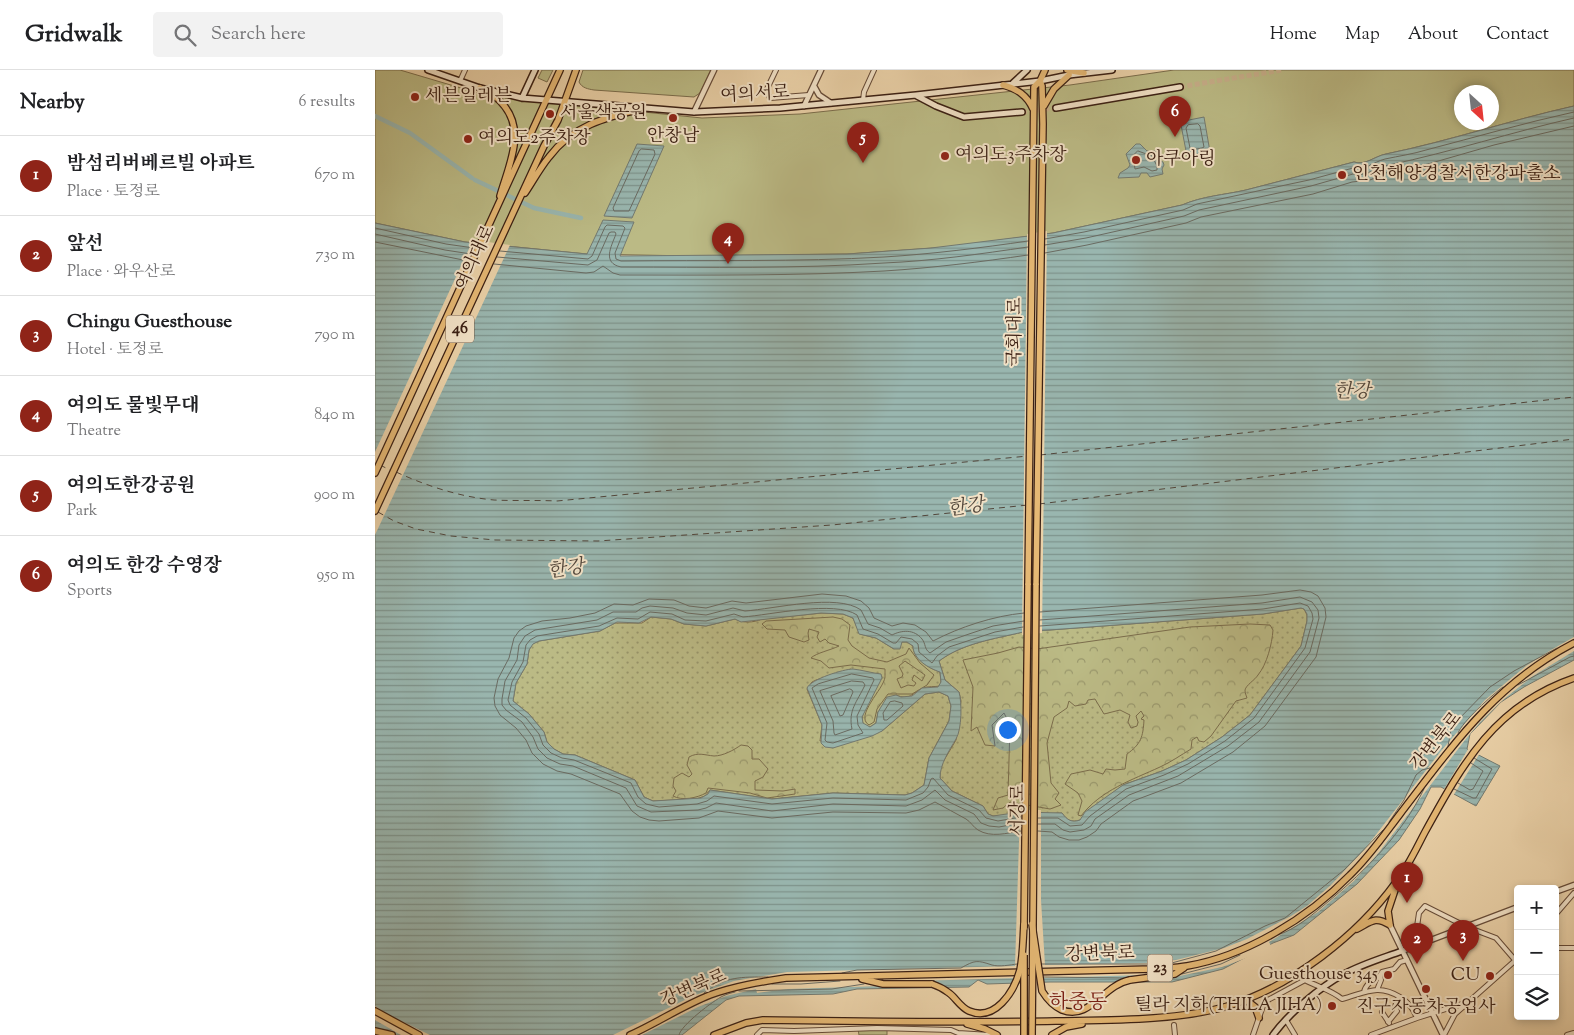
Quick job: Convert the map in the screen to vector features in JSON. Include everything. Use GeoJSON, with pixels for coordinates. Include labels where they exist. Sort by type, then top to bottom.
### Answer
{"type":"FeatureCollection","features":[{"type":"Feature","properties":{"kind":"main road","name":"여의서로"},"geometry":{"type":"LineString","coordinates":[[428,70],[480,88],[522,98],[694,112],[804,106],[916,95],[1040,81],[1068,73]]}},
{"type":"Feature","properties":{"kind":"main road"},"geometry":{"type":"LineString","coordinates":[[522,98],[535,70]]}},
{"type":"Feature","properties":{"kind":"main road","name":"여의대로"},"geometry":{"type":"LineString","coordinates":[[375,473],[560,70]]}},
{"type":"Feature","properties":{"kind":"main road","name":"여의대로"},"geometry":{"type":"LineString","coordinates":[[375,511],[565,102],[576,70]]}},
{"type":"Feature","properties":{"kind":"main road"},"geometry":{"type":"LineString","coordinates":[[1011,84],[1019,79],[1027,70]]}},
{"type":"Feature","properties":{"kind":"main road","name":"국회대로"},"geometry":{"type":"LineString","coordinates":[[1028,585],[1034,87],[1040,81],[1045,70]]}},
{"type":"Feature","properties":{"kind":"main road"},"geometry":{"type":"LineString","coordinates":[[1043,108],[1054,89],[1068,73],[1112,70]]}},
{"type":"Feature","properties":{"kind":"main road","name":"국회대로"},"geometry":{"type":"LineString","coordinates":[[1036,585],[1043,124],[1042,86],[1040,81]]}},
{"type":"Feature","properties":{"kind":"main road"},"geometry":{"type":"LineString","coordinates":[[1003,85],[1014,88],[1023,94],[1034,112]]}},
{"type":"Feature","properties":{"kind":"main road"},"geometry":{"type":"LineString","coordinates":[[1056,108],[1180,87]]}},
{"type":"Feature","properties":{"kind":"main road","name":"46"},"geometry":{"type":"LineString","coordinates":[[480,88],[499,100],[508,112],[516,137],[515,150],[495,212]]}},
{"type":"Feature","properties":{"kind":"main road"},"geometry":{"type":"LineString","coordinates":[[916,95],[936,106],[964,117],[1021,112]]}},
{"type":"Feature","properties":{"kind":"main road","name":"46"},"geometry":{"type":"LineString","coordinates":[[513,212],[554,151],[568,138],[597,120],[641,109]]}},
{"type":"Feature","properties":{"kind":"main road","name":"서강로"},"geometry":{"type":"LineString","coordinates":[[1024,1035],[1028,585]]}},
{"type":"Feature","properties":{"kind":"main road","name":"서강로"},"geometry":{"type":"LineString","coordinates":[[1031,1035],[1036,585]]}},
{"type":"Feature","properties":{"kind":"main road","name":"강변북로"},"geometry":{"type":"LineString","coordinates":[[630,1035],[709,995],[733,987],[786,978],[852,978],[1185,967],[1229,955],[1293,921],[1335,890],[1370,853],[1473,721],[1513,683],[1574,643]]}},
{"type":"Feature","properties":{"kind":"main road","name":"강변북로"},"geometry":{"type":"LineString","coordinates":[[714,1035],[746,1023],[763,1020],[1093,1021],[1180,1015],[1214,1010],[1246,1000],[1284,982],[1301,971],[1347,935],[1379,904],[1398,881],[1468,760],[1486,735],[1507,715],[1531,697],[1549,687],[1574,678]]}},
{"type":"Feature","properties":{"kind":"main road"},"geometry":{"type":"LineString","coordinates":[[1390,925],[1388,911],[1398,881]]}},
{"type":"Feature","properties":{"kind":"main road"},"geometry":{"type":"LineString","coordinates":[[1347,935],[1376,919],[1390,925]]}},
{"type":"Feature","properties":{"kind":"main road"},"geometry":{"type":"LineString","coordinates":[[852,978],[883,984],[931,984],[949,993],[963,1008],[969,1011],[975,1013],[989,1011],[1005,999],[1013,988],[1019,971],[1024,924]]}},
{"type":"Feature","properties":{"kind":"main road"},"geometry":{"type":"LineString","coordinates":[[1032,924],[1042,990],[1055,1006],[1068,1012],[1075,1012],[1090,1006],[1110,988],[1122,981],[1175,974],[1185,967]]}},
{"type":"Feature","properties":{"kind":"main road"},"geometry":{"type":"LineString","coordinates":[[1273,1035],[1286,1020],[1322,989],[1344,974],[1403,951]]}},
{"type":"Feature","properties":{"kind":"main road"},"geometry":{"type":"LineString","coordinates":[[1246,1000],[1255,1007],[1259,1018]]}},
{"type":"Feature","properties":{"kind":"main road"},"geometry":{"type":"LineString","coordinates":[[375,1010],[419,1035]]}},
{"type":"Feature","properties":{"kind":"main road"},"geometry":{"type":"LineString","coordinates":[[1051,1035],[1066,1027],[1093,1021]]}},
{"type":"Feature","properties":{"kind":"main road"},"geometry":{"type":"LineString","coordinates":[[961,1022],[985,1029],[997,1035]]}},
{"type":"Feature","properties":{"kind":"main road"},"geometry":{"type":"LineString","coordinates":[[375,1031],[392,1035]]}},
{"type":"Feature","properties":{"kind":"street"},"geometry":{"type":"LineString","coordinates":[[460,81],[465,70]]}},
{"type":"Feature","properties":{"kind":"street"},"geometry":{"type":"LineString","coordinates":[[694,112],[714,70]]}},
{"type":"Feature","properties":{"kind":"street"},"geometry":{"type":"LineString","coordinates":[[776,70],[767,91],[770,98],[809,95]]}},
{"type":"Feature","properties":{"kind":"street"},"geometry":{"type":"LineString","coordinates":[[804,106],[821,70]]}},
{"type":"Feature","properties":{"kind":"street"},"geometry":{"type":"LineString","coordinates":[[863,100],[864,92],[874,70]]}},
{"type":"Feature","properties":{"kind":"street"},"geometry":{"type":"LineString","coordinates":[[1019,79],[1020,70]]}},
{"type":"Feature","properties":{"kind":"street"},"geometry":{"type":"LineString","coordinates":[[814,85],[819,95],[831,103]]}},
{"type":"Feature","properties":{"kind":"street"},"geometry":{"type":"LineString","coordinates":[[1559,891],[1574,885]]}},
{"type":"Feature","properties":{"kind":"street"},"geometry":{"type":"LineString","coordinates":[[1559,911],[1574,893]]}},
{"type":"Feature","properties":{"kind":"street"},"geometry":{"type":"LineString","coordinates":[[1415,947],[1419,913],[1425,906],[1496,938],[1514,956]]}},
{"type":"Feature","properties":{"kind":"street"},"geometry":{"type":"LineString","coordinates":[[1403,951],[1514,908]]}},
{"type":"Feature","properties":{"kind":"street"},"geometry":{"type":"LineString","coordinates":[[1390,925],[1444,1035]]}},
{"type":"Feature","properties":{"kind":"street"},"geometry":{"type":"LineString","coordinates":[[1559,948],[1574,948]]}},
{"type":"Feature","properties":{"kind":"street"},"geometry":{"type":"LineString","coordinates":[[1364,992],[1382,972],[1394,969],[1400,962],[1407,960]]}},
{"type":"Feature","properties":{"kind":"street"},"geometry":{"type":"LineString","coordinates":[[1444,1035],[1455,1014],[1514,962]]}},
{"type":"Feature","properties":{"kind":"street"},"geometry":{"type":"LineString","coordinates":[[1377,990],[1381,980],[1380,975]]}},
{"type":"Feature","properties":{"kind":"street"},"geometry":{"type":"LineString","coordinates":[[1253,1035],[1264,1003],[1305,980],[1322,989],[1330,990],[1343,999],[1364,992],[1388,990],[1413,1008],[1417,1018]]}},
{"type":"Feature","properties":{"kind":"street"},"geometry":{"type":"LineString","coordinates":[[1388,1022],[1397,1011],[1395,1006],[1399,997]]}},
{"type":"Feature","properties":{"kind":"street"},"geometry":{"type":"LineString","coordinates":[[1371,1035],[1467,1002]]}},
{"type":"Feature","properties":{"kind":"street"},"geometry":{"type":"LineString","coordinates":[[1382,1012],[1391,1028]]}},
{"type":"Feature","properties":{"kind":"street"},"geometry":{"type":"LineString","coordinates":[[1286,1020],[1295,1035]]}},
{"type":"Feature","properties":{"kind":"street"},"geometry":{"type":"LineString","coordinates":[[1174,1024],[1175,1035]]}},
{"type":"Feature","properties":{"kind":"street"},"geometry":{"type":"LineString","coordinates":[[856,1028],[857,1035]]}},
{"type":"Feature","properties":{"kind":"street"},"geometry":{"type":"LineString","coordinates":[[757,1034],[762,1030],[794,1033],[856,1028],[951,1030],[953,1033],[988,1035]]}},
{"type":"Feature","properties":{"kind":"street"},"geometry":{"type":"LineString","coordinates":[[1567,1035],[1574,1033]]}},
{"type":"Feature","properties":{"kind":"green space"},"geometry":{"type":"Polygon","coordinates":[[[375,70],[400,70],[488,96],[702,118],[800,114],[1070,85],[1174,70],[1574,70],[1574,106],[1499,125],[1499,85],[1454,85],[1454,130],[1482,130],[1382,155],[1362,163],[1354,162],[1246,190],[1053,233],[948,247],[847,254],[692,256],[587,254],[465,242],[375,223],[375,70]]]}},
{"type":"Feature","properties":{"kind":"green space"},"geometry":{"type":"Polygon","coordinates":[[[542,70],[553,70],[547,82],[538,78],[542,70]]]}},
{"type":"Feature","properties":{"kind":"green space"},"geometry":{"type":"Polygon","coordinates":[[[583,70],[711,70],[700,93],[694,97],[594,90],[583,87],[580,84],[583,70]]]}},
{"type":"Feature","properties":{"kind":"green space"},"geometry":{"type":"Polygon","coordinates":[[[1304,609],[1307,615],[1307,621],[1301,646],[1250,715],[1222,737],[1186,760],[1123,785],[1080,820],[1069,820],[1062,813],[993,816],[988,814],[983,806],[952,791],[940,778],[940,767],[956,740],[961,701],[959,692],[945,680],[939,661],[958,650],[979,642],[1023,632],[1263,614],[1304,609]]]}},
{"type":"Feature","properties":{"kind":"green space"},"geometry":{"type":"Polygon","coordinates":[[[822,613],[843,614],[853,618],[860,634],[876,638],[894,649],[902,642],[907,642],[913,646],[916,655],[922,662],[940,672],[940,686],[923,688],[908,697],[896,695],[878,712],[876,723],[870,727],[864,725],[862,721],[863,713],[851,669],[816,680],[807,689],[822,725],[820,741],[882,731],[925,694],[939,692],[948,696],[951,706],[949,721],[929,758],[924,785],[912,793],[905,795],[833,793],[772,799],[710,790],[705,796],[696,799],[653,801],[644,797],[635,780],[575,755],[563,754],[554,749],[547,742],[544,732],[529,714],[513,701],[516,683],[527,664],[529,650],[532,644],[539,641],[600,631],[615,623],[642,623],[651,617],[671,619],[684,624],[706,626],[735,619],[752,622],[762,619],[822,613]]]}},
{"type":"Feature","properties":{"kind":"green space"},"geometry":{"type":"Polygon","coordinates":[[[833,617],[842,619],[850,625],[848,640],[852,646],[869,658],[887,662],[906,654],[909,648],[920,663],[934,675],[927,685],[912,694],[888,694],[877,709],[874,722],[869,725],[865,721],[865,715],[883,682],[885,669],[851,665],[829,668],[821,661],[811,658],[839,646],[829,643],[825,639],[820,642],[817,637],[819,632],[809,629],[809,640],[804,642],[789,637],[785,630],[767,629],[762,624],[766,621],[833,617]],[[905,661],[899,666],[903,674],[902,677],[897,679],[901,688],[908,685],[914,686],[916,683],[912,680],[914,675],[922,681],[925,675],[905,661]]]}},
{"type":"Feature","properties":{"kind":"green space"},"geometry":{"type":"Polygon","coordinates":[[[1270,625],[1273,630],[1266,660],[1258,675],[1245,690],[1247,698],[1236,701],[1211,736],[1204,742],[1199,741],[1197,737],[1192,740],[1191,749],[1164,765],[1107,792],[1081,816],[1078,815],[1082,801],[1078,793],[1065,784],[1071,774],[1090,770],[1103,774],[1106,769],[1125,769],[1127,754],[1135,747],[1142,736],[1144,720],[1141,719],[1144,716],[1141,711],[1136,716],[1137,726],[1131,728],[1128,722],[1130,715],[1120,710],[1104,714],[1095,699],[1088,700],[1086,704],[1075,706],[1069,701],[1067,708],[1054,717],[1047,743],[1051,783],[1059,793],[1055,799],[1061,805],[1050,809],[1010,802],[1003,808],[993,810],[998,798],[1008,795],[1010,725],[1004,713],[992,725],[995,746],[985,745],[977,727],[971,731],[973,687],[963,660],[1019,647],[1037,649],[1190,627],[1270,625]]]}},
{"type":"Feature","properties":{"kind":"green space"},"geometry":{"type":"Polygon","coordinates":[[[741,745],[748,746],[752,750],[752,759],[759,759],[768,769],[763,777],[755,781],[755,790],[783,791],[795,789],[795,794],[767,798],[750,793],[708,788],[706,793],[694,797],[685,799],[673,796],[676,791],[673,786],[674,778],[682,773],[689,777],[692,774],[687,765],[689,757],[698,754],[721,755],[741,745]]]}},
{"type":"Feature","properties":{"kind":"green space"},"geometry":{"type":"Polygon","coordinates":[[[858,1029],[887,1030],[887,1035],[859,1035],[858,1029]]]}},
{"type":"Feature","properties":{"kind":"water","name":"한강"},"geometry":{"type":"Polygon","coordinates":[[[1574,106],[1574,660],[1524,687],[1501,702],[1470,734],[1467,749],[1500,766],[1476,806],[1441,787],[1431,787],[1420,809],[1399,840],[1357,884],[1294,935],[1273,943],[1223,969],[1172,982],[987,984],[978,980],[969,987],[857,989],[833,994],[739,996],[726,1000],[682,1035],[378,1035],[375,1033],[375,223],[465,242],[587,254],[603,220],[634,222],[620,256],[847,254],[931,248],[1053,233],[1246,190],[1354,162],[1362,163],[1382,155],[1483,130],[1499,130],[1499,126],[1574,106]],[[1304,609],[1263,614],[1023,632],[979,642],[958,650],[939,661],[945,680],[959,692],[961,709],[958,735],[943,763],[940,778],[952,791],[983,806],[988,814],[993,816],[1020,812],[1062,813],[1070,820],[1080,820],[1085,812],[1123,785],[1186,760],[1222,737],[1250,715],[1301,646],[1307,621],[1307,614],[1304,609]],[[821,613],[741,622],[735,619],[706,626],[684,624],[671,619],[651,617],[639,623],[617,622],[600,631],[539,641],[533,644],[529,650],[527,664],[516,683],[513,701],[529,714],[544,732],[547,742],[554,749],[563,754],[575,755],[635,780],[644,797],[653,801],[701,798],[708,794],[710,790],[772,799],[833,793],[905,795],[912,793],[924,785],[929,758],[949,721],[951,706],[948,696],[939,692],[925,694],[882,731],[833,748],[825,747],[821,743],[822,725],[807,688],[821,678],[849,669],[881,674],[882,678],[862,717],[863,723],[870,727],[876,723],[878,712],[887,697],[896,695],[901,697],[912,696],[922,688],[938,687],[941,682],[940,672],[918,659],[913,646],[907,642],[902,642],[900,649],[894,649],[876,638],[859,634],[853,618],[843,614],[821,613]]]}},
{"type":"Feature","properties":{"kind":"water"},"geometry":{"type":"Polygon","coordinates":[[[1204,117],[1210,152],[1187,156],[1181,125],[1184,121],[1204,117]]]}},
{"type":"Feature","properties":{"kind":"water"},"geometry":{"type":"Polygon","coordinates":[[[637,144],[664,146],[632,218],[604,216],[637,144]]]}},
{"type":"Feature","properties":{"kind":"water"},"geometry":{"type":"Polygon","coordinates":[[[1136,144],[1140,144],[1147,151],[1157,151],[1159,160],[1164,165],[1162,169],[1163,174],[1150,177],[1147,173],[1141,173],[1139,177],[1118,178],[1120,173],[1130,165],[1126,154],[1136,144]]]}},
{"type":"Feature","properties":{"kind":"pier"},"geometry":{"type":"Polygon","coordinates":[[[1047,231],[1042,633],[1022,635],[1027,234],[1047,231]]]}},
{"type":"Feature","properties":{"kind":"pier"},"geometry":{"type":"Polygon","coordinates":[[[473,240],[510,245],[375,535],[375,452],[473,240]]]}},
{"type":"Feature","properties":{"kind":"pier"},"geometry":{"type":"Polygon","coordinates":[[[1574,637],[1574,651],[1533,676],[1504,699],[1480,722],[1380,851],[1354,881],[1318,912],[1269,942],[1271,946],[1249,957],[1222,967],[1175,977],[1174,972],[1145,975],[1042,978],[1039,985],[1020,985],[1020,978],[883,982],[883,986],[788,989],[757,993],[756,989],[726,996],[698,1007],[642,1035],[613,1035],[693,996],[734,981],[751,978],[787,972],[1015,966],[1020,810],[1041,810],[1041,900],[1045,965],[1145,963],[1176,960],[1224,948],[1247,939],[1307,906],[1331,885],[1364,850],[1441,751],[1485,700],[1526,666],[1574,637]]]}},
{"type":"Feature","properties":{"kind":"pier"},"geometry":{"type":"Polygon","coordinates":[[[1470,746],[1480,753],[1453,796],[1443,791],[1470,746]]]}},
{"type":"Feature","properties":{"kind":"pier"},"geometry":{"type":"Polygon","coordinates":[[[375,1006],[430,1035],[401,1035],[375,1020],[375,1006]]]}},
{"type":"Feature","properties":{"kind":"waterway"},"geometry":{"type":"LineString","coordinates":[[375,116],[410,133],[472,178]]}},
{"type":"Feature","properties":{"kind":"waterway"},"geometry":{"type":"LineString","coordinates":[[475,180],[534,208],[581,218]]}},
{"type":"Feature","properties":{"kind":"ferry route"},"geometry":{"type":"LineString","coordinates":[[1040,455],[1574,397]]}},
{"type":"Feature","properties":{"kind":"ferry route"},"geometry":{"type":"LineString","coordinates":[[1039,504],[1574,439]]}},
{"type":"Feature","properties":{"kind":"ferry route"},"geometry":{"type":"LineString","coordinates":[[396,472],[456,494],[494,500],[557,501],[1028,456]]}},
{"type":"Feature","properties":{"kind":"ferry route"},"geometry":{"type":"LineString","coordinates":[[380,465],[390,470]]}},
{"type":"Feature","properties":{"kind":"ferry route"},"geometry":{"type":"LineString","coordinates":[[378,512],[394,521],[416,529],[451,536],[495,540],[598,541],[832,525],[1028,505]]}},
{"type":"Feature","properties":{"kind":"tunnel"},"geometry":{"type":"LineString","coordinates":[[1180,87],[1282,70]]}},
{"type":"Feature","properties":{"kind":"tunnel"},"geometry":{"type":"LineString","coordinates":[[1022,112],[1056,108]]}},
{"type":"Feature","properties":{"kind":"place","name":"세븐일레븐"},"geometry":{"type":"Point","coordinates":[415,97]}},
{"type":"Feature","properties":{"kind":"place","name":"서울색공원"},"geometry":{"type":"Point","coordinates":[550,114]}},
{"type":"Feature","properties":{"kind":"place","name":"안창남"},"geometry":{"type":"Point","coordinates":[673,118]}},
{"type":"Feature","properties":{"kind":"place","name":"여의도 한강 수영장"},"geometry":{"type":"Point","coordinates":[1175,137]}},
{"type":"Feature","properties":{"kind":"place","name":"여의도2주차장"},"geometry":{"type":"Point","coordinates":[468,139]}},
{"type":"Feature","properties":{"kind":"place","name":"여의도3주차장"},"geometry":{"type":"Point","coordinates":[945,156]}},
{"type":"Feature","properties":{"kind":"place","name":"아쿠아링"},"geometry":{"type":"Point","coordinates":[1136,160]}},
{"type":"Feature","properties":{"kind":"place","name":"여의도한강공원"},"geometry":{"type":"Point","coordinates":[863,163]}},
{"type":"Feature","properties":{"kind":"place","name":"인천해양경찰서한강파출소"},"geometry":{"type":"Point","coordinates":[1342,175]}},
{"type":"Feature","properties":{"kind":"place","name":"여의도 물빛무대"},"geometry":{"type":"Point","coordinates":[728,264]}},
{"type":"Feature","properties":{"kind":"place","name":"밤섬리버베르빌 아파트"},"geometry":{"type":"Point","coordinates":[1407,903]}},
{"type":"Feature","properties":{"kind":"place","name":"Chingu Guesthouse"},"geometry":{"type":"Point","coordinates":[1463,961]}},
{"type":"Feature","properties":{"kind":"place","name":"앞선"},"geometry":{"type":"Point","coordinates":[1417,964]}},
{"type":"Feature","properties":{"kind":"place","name":"Guesthouse 345"},"geometry":{"type":"Point","coordinates":[1388,975]}},
{"type":"Feature","properties":{"kind":"place","name":"CU"},"geometry":{"type":"Point","coordinates":[1490,976]}},
{"type":"Feature","properties":{"kind":"place","name":"진구자동차공업사"},"geometry":{"type":"Point","coordinates":[1426,989]}},
{"type":"Feature","properties":{"kind":"place","name":"틸라 지하(THILA JIHA)"},"geometry":{"type":"Point","coordinates":[1332,1006]}},
{"type":"Feature","properties":{"kind":"district","name":"하중동"},"geometry":{"type":"Point","coordinates":[1078,1003]}}]}
